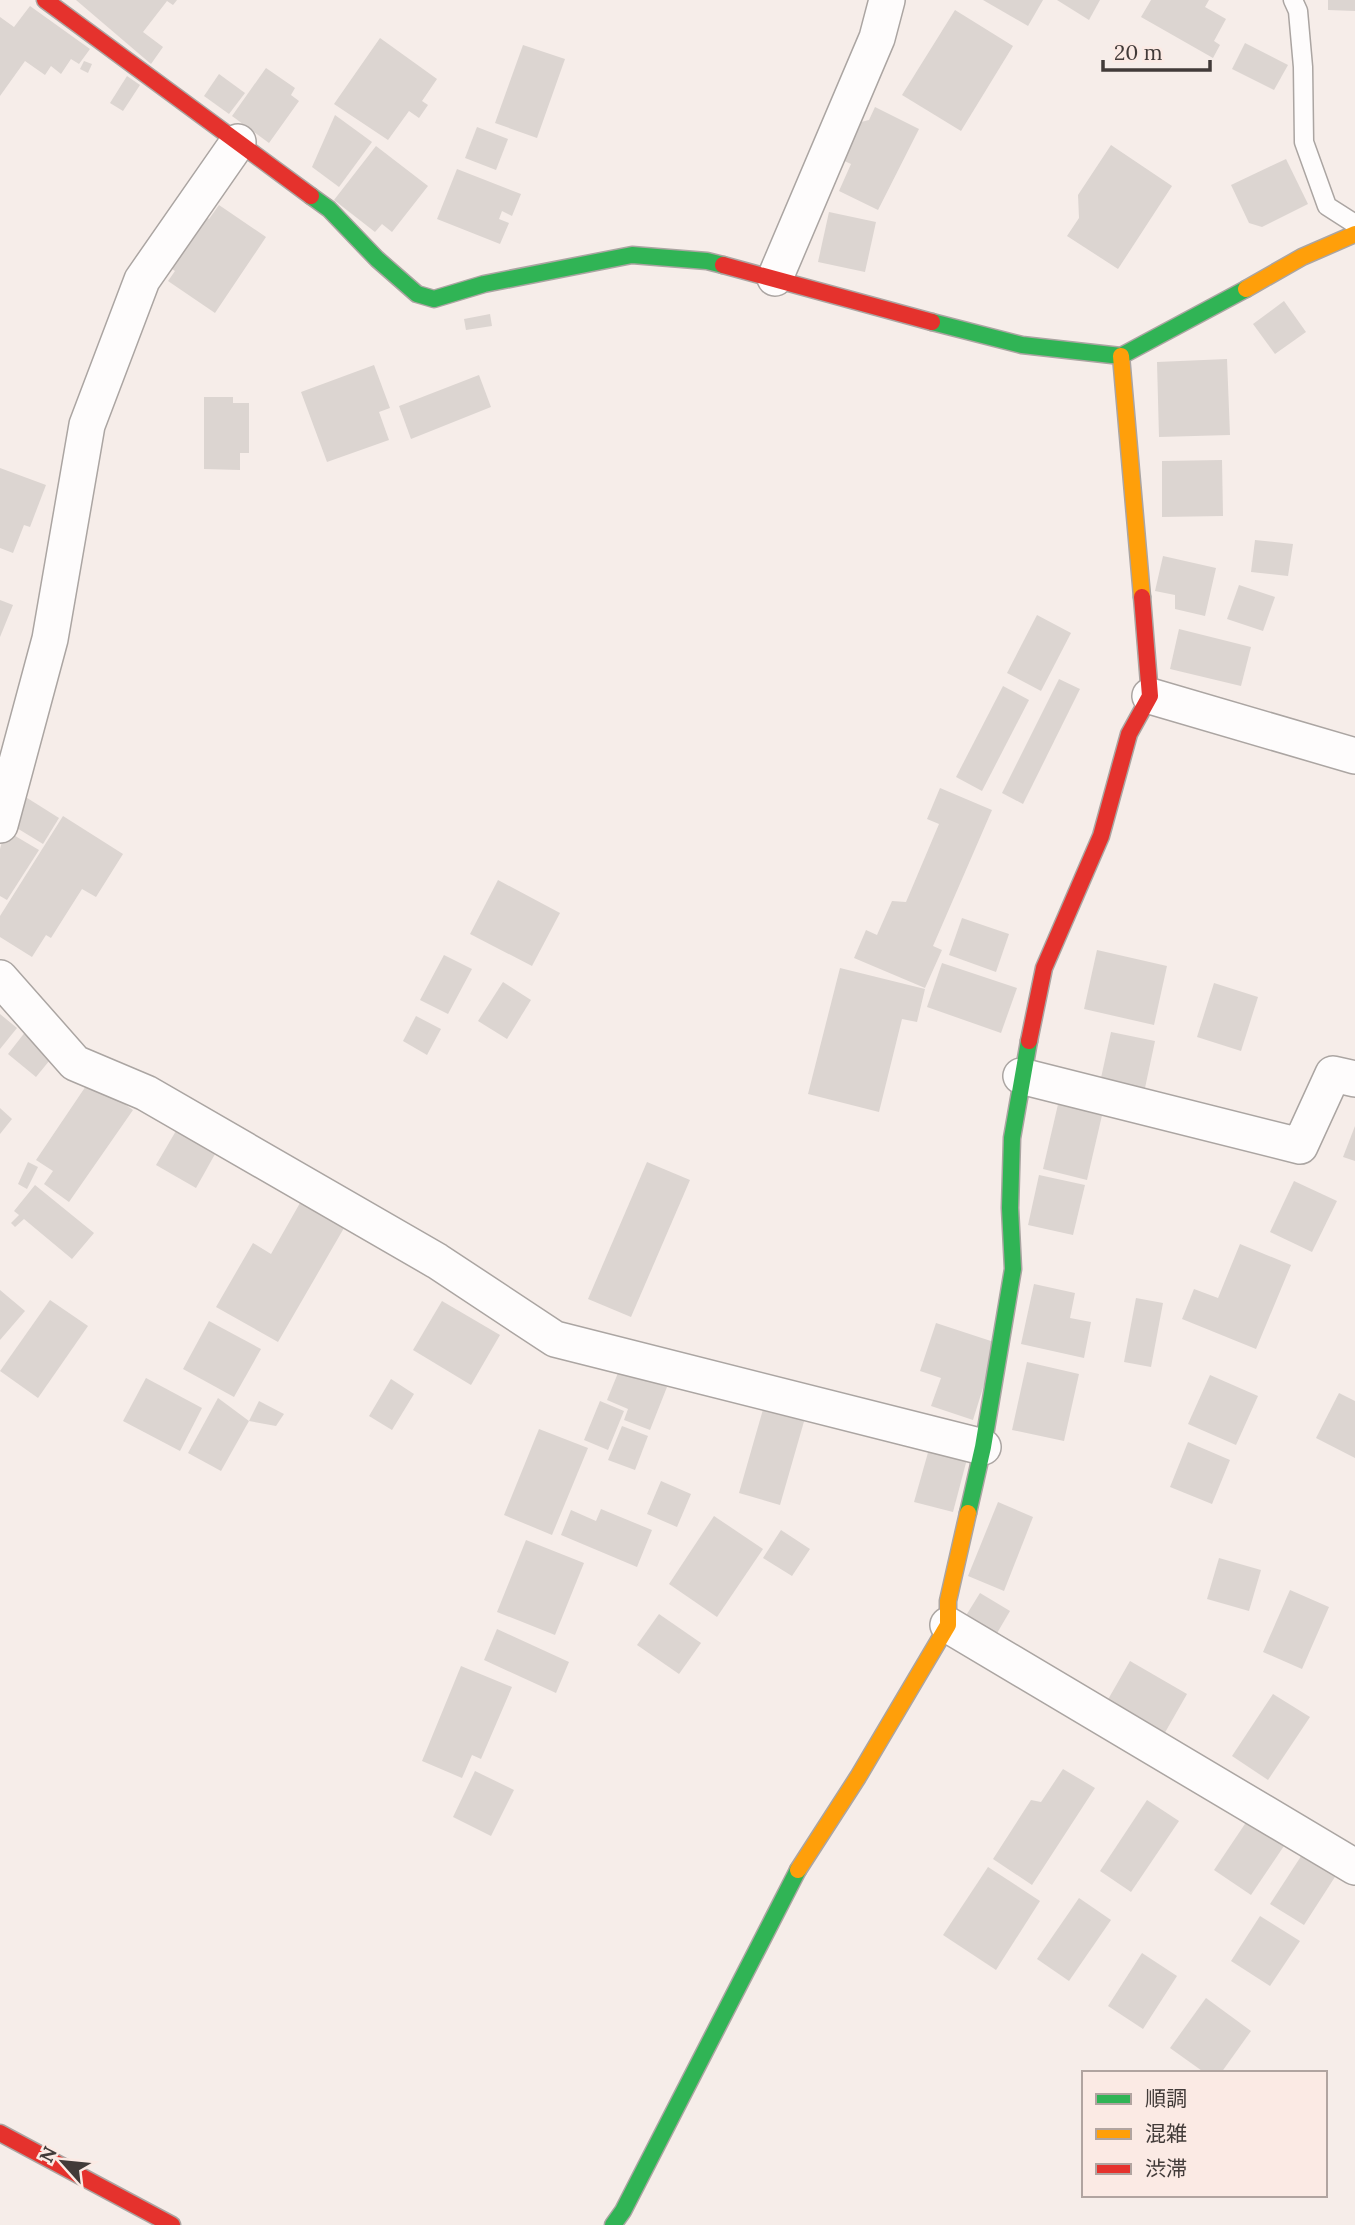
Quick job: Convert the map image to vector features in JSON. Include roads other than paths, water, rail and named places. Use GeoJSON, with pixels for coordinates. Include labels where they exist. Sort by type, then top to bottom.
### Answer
{"type":"FeatureCollection","features":[{"type":"Feature","properties":{"kind":"street"},"geometry":{"type":"LineString","coordinates":[[45,0],[328,209],[377,259],[417,294],[434,299],[484,284],[632,255],[707,261],[874,308],[1022,345],[1121,356],[1199,316],[1302,257],[1355,234]]}},
{"type":"Feature","properties":{"kind":"street"},"geometry":{"type":"LineString","coordinates":[[775,278],[877,37],[887,0]]}},
{"type":"Feature","properties":{"kind":"street"},"geometry":{"type":"LineString","coordinates":[[0,825],[50,639],[87,425],[142,280],[238,142]]}},
{"type":"Feature","properties":{"kind":"street"},"geometry":{"type":"LineString","coordinates":[[613,2225],[623,2211],[792,1879],[858,1777],[948,1625],[948,1601],[983,1447],[1013,1269],[1010,1209],[1012,1138],[1021,1076],[1044,968],[1101,836],[1129,734],[1150,696],[1121,356]]}},
{"type":"Feature","properties":{"kind":"street"},"geometry":{"type":"LineString","coordinates":[[1150,696],[1355,756]]}},
{"type":"Feature","properties":{"kind":"street"},"geometry":{"type":"LineString","coordinates":[[0,978],[75,1063],[145,1093],[437,1261],[555,1339],[983,1447]]}},
{"type":"Feature","properties":{"kind":"street"},"geometry":{"type":"LineString","coordinates":[[1021,1076],[1300,1146],[1333,1074],[1355,1079]]}},
{"type":"Feature","properties":{"kind":"street"},"geometry":{"type":"LineString","coordinates":[[948,1625],[1355,1867]]}},
{"type":"Feature","properties":{"kind":"street"},"geometry":{"type":"LineString","coordinates":[[0,2133],[163,2223]]}},
{"type":"Feature","properties":{"kind":"lane"},"geometry":{"type":"LineString","coordinates":[[1293,0],[1298,11],[1303,67],[1304,142],[1327,206],[1355,224]]}}]}
